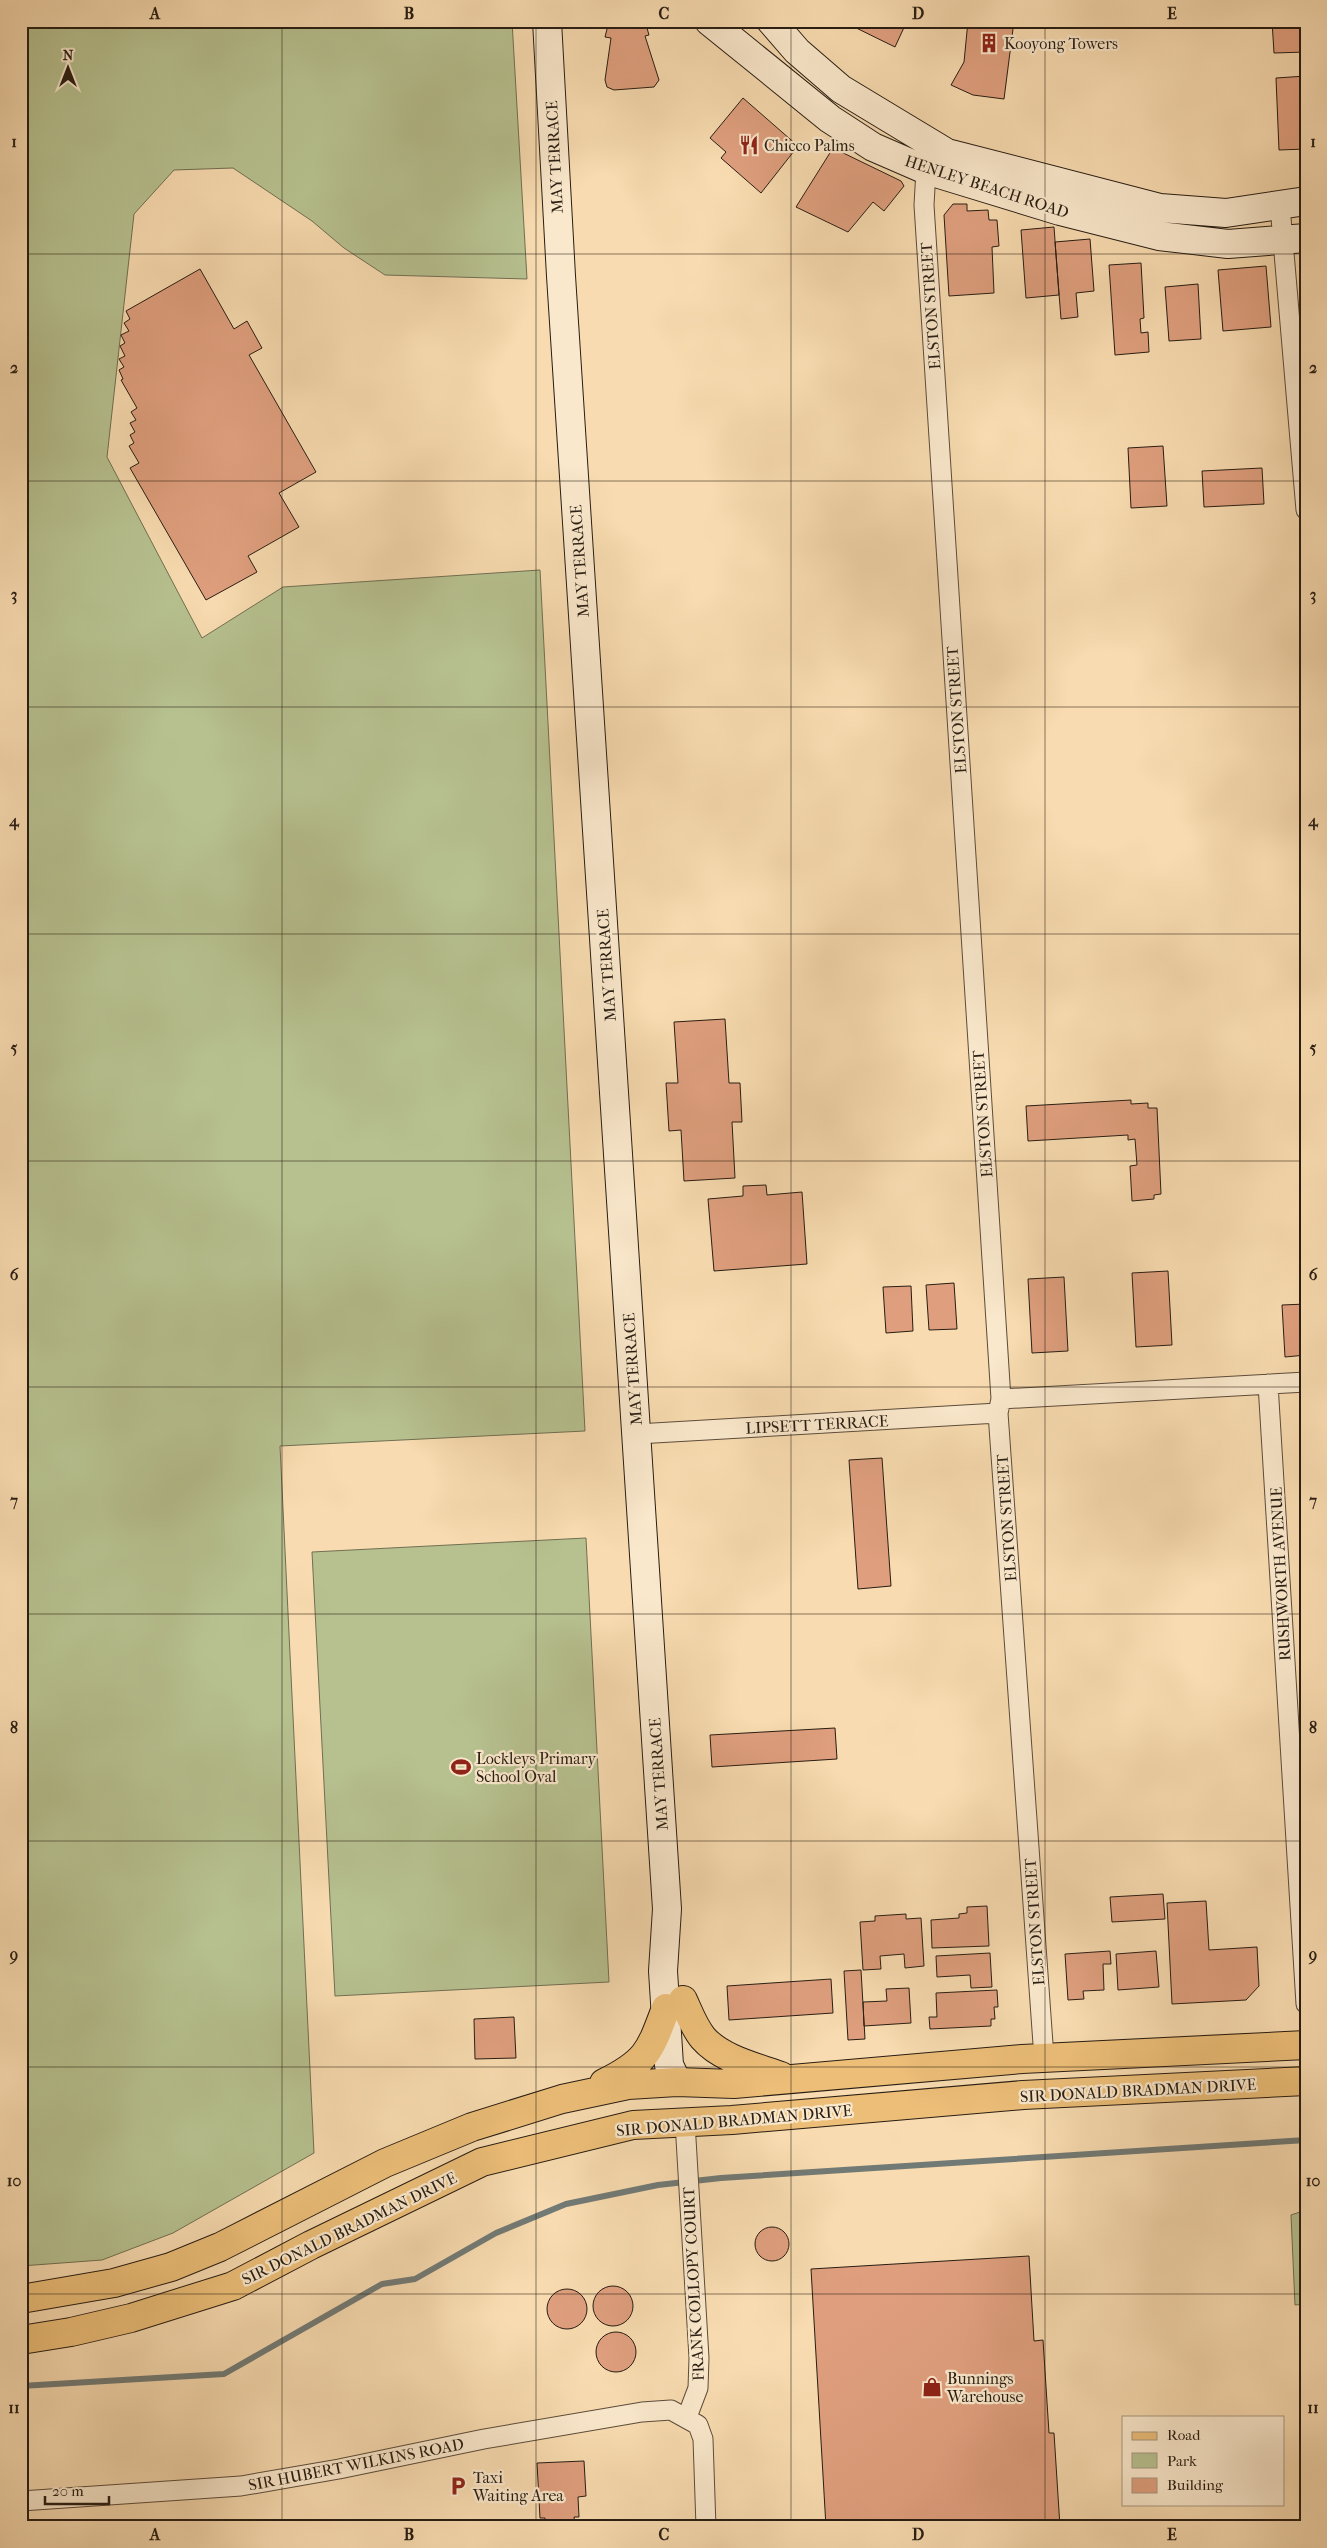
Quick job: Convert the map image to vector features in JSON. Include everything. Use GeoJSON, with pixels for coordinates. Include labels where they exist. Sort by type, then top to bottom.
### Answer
{"type":"FeatureCollection","features":[{"type":"Feature","properties":{"kind":"main road"},"geometry":{"type":"LineString","coordinates":[[576,2096],[629,2071],[639,2063],[655,2039],[674,2004],[710,2045],[725,2054],[785,2078]]}},
{"type":"Feature","properties":{"kind":"main road"},"geometry":{"type":"LineString","coordinates":[[21,2299],[114,2283],[171,2267],[220,2248],[385,2163],[472,2127],[576,2096],[628,2085],[677,2082],[734,2084],[785,2078],[1044,2058],[1306,2045]]}},
{"type":"Feature","properties":{"kind":"main road","name":"SIR DONALD BRADMAN DRIVE"},"geometry":{"type":"LineString","coordinates":[[21,2340],[71,2332],[131,2318],[233,2286],[311,2245],[482,2162],[633,2125],[761,2117],[1023,2095],[1306,2081]]}},
{"type":"Feature","properties":{"kind":"main road"},"geometry":{"type":"LineString","coordinates":[[677,2082],[705,2100],[761,2117]]}},
{"type":"Feature","properties":{"kind":"main road"},"geometry":{"type":"LineString","coordinates":[[633,2125],[677,2082]]}},
{"type":"Feature","properties":{"kind":"street","name":"HENLEY BEACH ROAD"},"geometry":{"type":"LineString","coordinates":[[771,21],[797,51],[841,89],[947,153],[1160,208],[1226,213],[1293,204]]}},
{"type":"Feature","properties":{"kind":"street"},"geometry":{"type":"LineString","coordinates":[[786,21],[797,51]]}},
{"type":"Feature","properties":{"kind":"street","name":"MAY TERRACE"},"geometry":{"type":"LineString","coordinates":[[546,22],[561,286],[667,1909],[664,1971],[674,2004],[686,2064],[677,2082]]}},
{"type":"Feature","properties":{"kind":"street","name":"HENLEY BEACH ROAD"},"geometry":{"type":"LineString","coordinates":[[719,25],[830,119],[874,147],[926,170],[1060,211],[1159,236],[1228,244],[1294,239]]}},
{"type":"Feature","properties":{"kind":"street","name":"ELSTON STREET"},"geometry":{"type":"LineString","coordinates":[[926,170],[924,205],[999,1406],[1044,2058]]}},
{"type":"Feature","properties":{"kind":"street"},"geometry":{"type":"LineString","coordinates":[[1293,204],[1306,510]]}},
{"type":"Feature","properties":{"kind":"street","name":"LIPSETT TERRACE"},"geometry":{"type":"LineString","coordinates":[[636,1434],[1306,1382]]}},
{"type":"Feature","properties":{"kind":"street","name":"RUSHWORTH AVENUE"},"geometry":{"type":"LineString","coordinates":[[1268,1384],[1306,2004]]}},
{"type":"Feature","properties":{"kind":"street","name":"FRANK COLLOPY COURT"},"geometry":{"type":"LineString","coordinates":[[685,2122],[699,2358],[698,2388],[687,2417]]}},
{"type":"Feature","properties":{"kind":"street","name":"SIR HUBERT WILKINS ROAD"},"geometry":{"type":"LineString","coordinates":[[21,2501],[241,2486],[339,2469],[484,2439],[642,2412],[671,2410],[687,2417]]}},
{"type":"Feature","properties":{"kind":"street"},"geometry":{"type":"LineString","coordinates":[[687,2417],[698,2425],[703,2439],[706,2527]]}},
{"type":"Feature","properties":{"kind":"green space"},"geometry":{"type":"Polygon","coordinates":[[[21,21],[512,21],[527,279],[385,275],[344,248],[312,221],[233,168],[174,170],[134,214],[107,457],[202,638],[283,587],[540,570],[585,1431],[280,1446],[314,2153],[173,2233],[102,2260],[21,2266],[21,21]]]}},
{"type":"Feature","properties":{"kind":"green space","name":"Lockleys Primary School Oval"},"geometry":{"type":"Polygon","coordinates":[[[586,1538],[609,1982],[335,1996],[312,1552],[586,1538]]]}},
{"type":"Feature","properties":{"kind":"green space"},"geometry":{"type":"Polygon","coordinates":[[[1306,2210],[1306,2304],[1295,2305],[1291,2215],[1306,2210]]]}},
{"type":"Feature","properties":{"kind":"green space"},"geometry":{"type":"Polygon","coordinates":[[[1302,2328],[1306,2329],[1306,2413],[1302,2328]]]}},
{"type":"Feature","properties":{"kind":"building"},"geometry":{"type":"Polygon","coordinates":[[[609,21],[645,21],[649,35],[645,36],[659,80],[654,87],[614,90],[607,87],[605,80],[611,38],[605,37],[609,21]]]}},
{"type":"Feature","properties":{"kind":"building"},"geometry":{"type":"Polygon","coordinates":[[[842,21],[907,21],[895,47],[842,21]]]}},
{"type":"Feature","properties":{"kind":"building","name":"Kooyong Towers"},"geometry":{"type":"Polygon","coordinates":[[[968,21],[1014,21],[1004,99],[973,95],[951,85],[964,62],[968,21]]]}},
{"type":"Feature","properties":{"kind":"building"},"geometry":{"type":"Polygon","coordinates":[[[1272,21],[1306,21],[1306,52],[1274,53],[1272,21]]]}},
{"type":"Feature","properties":{"kind":"building"},"geometry":{"type":"Polygon","coordinates":[[[1306,76],[1306,149],[1279,150],[1276,78],[1306,76]]]}},
{"type":"Feature","properties":{"kind":"building"},"geometry":{"type":"Polygon","coordinates":[[[743,98],[798,146],[761,193],[721,158],[726,152],[710,138],[743,98]]]}},
{"type":"Feature","properties":{"kind":"building"},"geometry":{"type":"Polygon","coordinates":[[[833,148],[901,181],[904,186],[884,211],[873,202],[848,232],[796,207],[833,148]]]}},
{"type":"Feature","properties":{"kind":"building"},"geometry":{"type":"Polygon","coordinates":[[[953,204],[967,204],[967,211],[988,210],[989,220],[997,220],[999,246],[992,247],[994,293],[949,296],[944,215],[953,204]]]}},
{"type":"Feature","properties":{"kind":"building"},"geometry":{"type":"Polygon","coordinates":[[[1054,227],[1059,295],[1026,298],[1021,230],[1054,227]]]}},
{"type":"Feature","properties":{"kind":"building"},"geometry":{"type":"Polygon","coordinates":[[[1090,239],[1094,291],[1076,293],[1078,317],[1061,319],[1055,242],[1090,239]]]}},
{"type":"Feature","properties":{"kind":"building"},"geometry":{"type":"Polygon","coordinates":[[[1141,263],[1144,318],[1140,319],[1141,333],[1148,332],[1149,352],[1115,355],[1109,265],[1141,263]]]}},
{"type":"Feature","properties":{"kind":"building"},"geometry":{"type":"Polygon","coordinates":[[[1266,266],[1271,327],[1223,331],[1218,270],[1266,266]]]}},
{"type":"Feature","properties":{"kind":"building"},"geometry":{"type":"Polygon","coordinates":[[[200,269],[234,329],[247,321],[262,348],[249,355],[316,472],[279,493],[299,527],[248,556],[257,572],[206,600],[130,468],[139,463],[129,446],[134,443],[130,435],[135,432],[130,423],[136,420],[131,412],[137,408],[121,380],[123,379],[119,370],[124,367],[119,359],[125,356],[120,346],[125,343],[121,335],[129,331],[124,323],[130,319],[126,311],[200,269]]]}},
{"type":"Feature","properties":{"kind":"building"},"geometry":{"type":"Polygon","coordinates":[[[1198,284],[1201,339],[1169,341],[1165,287],[1198,284]]]}},
{"type":"Feature","properties":{"kind":"building"},"geometry":{"type":"Polygon","coordinates":[[[1163,446],[1167,506],[1131,508],[1128,448],[1163,446]]]}},
{"type":"Feature","properties":{"kind":"building"},"geometry":{"type":"Polygon","coordinates":[[[1262,468],[1264,504],[1204,507],[1202,471],[1262,468]]]}},
{"type":"Feature","properties":{"kind":"building"},"geometry":{"type":"Polygon","coordinates":[[[725,1019],[729,1083],[740,1083],[742,1122],[732,1122],[735,1178],[684,1181],[681,1130],[669,1131],[666,1083],[678,1083],[674,1022],[725,1019]]]}},
{"type":"Feature","properties":{"kind":"building"},"geometry":{"type":"Polygon","coordinates":[[[1131,1100],[1131,1104],[1148,1103],[1148,1108],[1157,1108],[1161,1194],[1154,1195],[1154,1199],[1132,1201],[1130,1166],[1137,1165],[1135,1139],[1128,1140],[1128,1135],[1028,1141],[1026,1106],[1131,1100]]]}},
{"type":"Feature","properties":{"kind":"building"},"geometry":{"type":"Polygon","coordinates":[[[766,1185],[767,1195],[802,1192],[807,1264],[714,1271],[708,1199],[743,1196],[743,1186],[766,1185]]]}},
{"type":"Feature","properties":{"kind":"building"},"geometry":{"type":"Polygon","coordinates":[[[1168,1271],[1172,1345],[1136,1347],[1132,1273],[1168,1271]]]}},
{"type":"Feature","properties":{"kind":"building"},"geometry":{"type":"Polygon","coordinates":[[[1064,1277],[1068,1351],[1032,1353],[1028,1279],[1064,1277]]]}},
{"type":"Feature","properties":{"kind":"building"},"geometry":{"type":"Polygon","coordinates":[[[954,1283],[957,1329],[929,1330],[926,1285],[954,1283]]]}},
{"type":"Feature","properties":{"kind":"building"},"geometry":{"type":"Polygon","coordinates":[[[911,1286],[913,1331],[886,1333],[883,1287],[911,1286]]]}},
{"type":"Feature","properties":{"kind":"building"},"geometry":{"type":"Polygon","coordinates":[[[1306,1304],[1306,1355],[1285,1357],[1282,1305],[1306,1304]]]}},
{"type":"Feature","properties":{"kind":"building"},"geometry":{"type":"Polygon","coordinates":[[[882,1458],[891,1586],[858,1589],[849,1460],[882,1458]]]}},
{"type":"Feature","properties":{"kind":"building"},"geometry":{"type":"Polygon","coordinates":[[[835,1728],[837,1759],[712,1767],[710,1735],[835,1728]]]}},
{"type":"Feature","properties":{"kind":"building"},"geometry":{"type":"Polygon","coordinates":[[[1163,1894],[1165,1919],[1112,1922],[1110,1897],[1163,1894]]]}},
{"type":"Feature","properties":{"kind":"building"},"geometry":{"type":"Polygon","coordinates":[[[1206,1901],[1209,1950],[1257,1947],[1259,1986],[1246,2000],[1172,2004],[1167,1903],[1206,1901]]]}},
{"type":"Feature","properties":{"kind":"building"},"geometry":{"type":"Polygon","coordinates":[[[987,1906],[989,1946],[932,1948],[931,1920],[959,1918],[959,1914],[967,1913],[967,1907],[987,1906]]]}},
{"type":"Feature","properties":{"kind":"building"},"geometry":{"type":"Polygon","coordinates":[[[906,1914],[906,1919],[921,1918],[924,1966],[905,1968],[904,1954],[880,1956],[881,1969],[863,1970],[860,1922],[875,1921],[875,1916],[906,1914]]]}},
{"type":"Feature","properties":{"kind":"building"},"geometry":{"type":"Polygon","coordinates":[[[1110,1951],[1111,1964],[1103,1964],[1104,1990],[1083,1991],[1084,1999],[1068,2000],[1065,1954],[1110,1951]]]}},
{"type":"Feature","properties":{"kind":"building"},"geometry":{"type":"Polygon","coordinates":[[[1156,1951],[1159,1987],[1118,1990],[1116,1954],[1156,1951]]]}},
{"type":"Feature","properties":{"kind":"building"},"geometry":{"type":"Polygon","coordinates":[[[990,1953],[992,1987],[971,1988],[970,1975],[937,1977],[936,1956],[990,1953]]]}},
{"type":"Feature","properties":{"kind":"building"},"geometry":{"type":"Polygon","coordinates":[[[861,1970],[865,2039],[848,2040],[844,1971],[861,1970]]]}},
{"type":"Feature","properties":{"kind":"building"},"geometry":{"type":"Polygon","coordinates":[[[831,1979],[833,2013],[729,2020],[727,1986],[831,1979]]]}},
{"type":"Feature","properties":{"kind":"building"},"geometry":{"type":"Polygon","coordinates":[[[909,1988],[911,2023],[864,2026],[863,2002],[887,2001],[886,1989],[909,1988]]]}},
{"type":"Feature","properties":{"kind":"building"},"geometry":{"type":"Polygon","coordinates":[[[997,1990],[998,2007],[994,2007],[995,2019],[991,2019],[991,2026],[930,2029],[929,2017],[937,2017],[936,1993],[997,1990]]]}},
{"type":"Feature","properties":{"kind":"building"},"geometry":{"type":"Polygon","coordinates":[[[514,2017],[516,2058],[475,2059],[474,2019],[514,2017]]]}},
{"type":"Feature","properties":{"kind":"building"},"geometry":{"type":"Polygon","coordinates":[[[772,2227],[779,2228],[784,2232],[788,2237],[788,2251],[784,2256],[779,2260],[772,2261],[765,2260],[760,2256],[756,2251],[755,2244],[756,2237],[760,2232],[765,2228],[772,2227]]]}},
{"type":"Feature","properties":{"kind":"building","name":"Bunnings Warehouse"},"geometry":{"type":"Polygon","coordinates":[[[1029,2256],[1034,2341],[1043,2340],[1049,2433],[1054,2433],[1060,2527],[826,2527],[811,2269],[1029,2256]]]}},
{"type":"Feature","properties":{"kind":"building"},"geometry":{"type":"Polygon","coordinates":[[[617,2286],[624,2289],[630,2295],[633,2306],[632,2314],[624,2323],[617,2326],[609,2326],[602,2323],[594,2314],[593,2302],[596,2295],[605,2287],[617,2286]]]}},
{"type":"Feature","properties":{"kind":"building"},"geometry":{"type":"Polygon","coordinates":[[[571,2289],[578,2292],[584,2298],[587,2309],[586,2317],[578,2326],[571,2329],[563,2329],[556,2326],[548,2317],[547,2305],[550,2298],[559,2290],[571,2289]]]}},
{"type":"Feature","properties":{"kind":"building"},"geometry":{"type":"Polygon","coordinates":[[[620,2332],[627,2335],[633,2341],[636,2352],[635,2360],[627,2369],[620,2372],[612,2372],[605,2369],[597,2360],[596,2348],[599,2341],[608,2333],[620,2332]]]}},
{"type":"Feature","properties":{"kind":"building"},"geometry":{"type":"Polygon","coordinates":[[[584,2461],[586,2496],[578,2497],[579,2517],[574,2517],[575,2524],[545,2526],[545,2518],[540,2518],[537,2463],[584,2461]]]}},
{"type":"Feature","properties":{"kind":"building"},"geometry":{"type":"Polygon","coordinates":[[[624,2522],[624,2527],[550,2527],[624,2522]]]}},
{"type":"Feature","properties":{"kind":"waterway"},"geometry":{"type":"LineString","coordinates":[[21,2386],[224,2374],[382,2284],[415,2279],[496,2233],[566,2204],[658,2185],[721,2178],[1306,2140]]}},
{"type":"Feature","properties":{"kind":"place","name":"Kooyong Towers"},"geometry":{"type":"Point","coordinates":[989,43]}},
{"type":"Feature","properties":{"kind":"place","name":"Chicco Palms"},"geometry":{"type":"Point","coordinates":[749,145]}},
{"type":"Feature","properties":{"kind":"place","name":"Lockleys Primary School Oval"},"geometry":{"type":"Point","coordinates":[461,1767]}},
{"type":"Feature","properties":{"kind":"place","name":"Bunnings Warehouse"},"geometry":{"type":"Point","coordinates":[932,2387]}},
{"type":"Feature","properties":{"kind":"place","name":"Taxi Waiting Area"},"geometry":{"type":"Point","coordinates":[458,2486]}}]}
